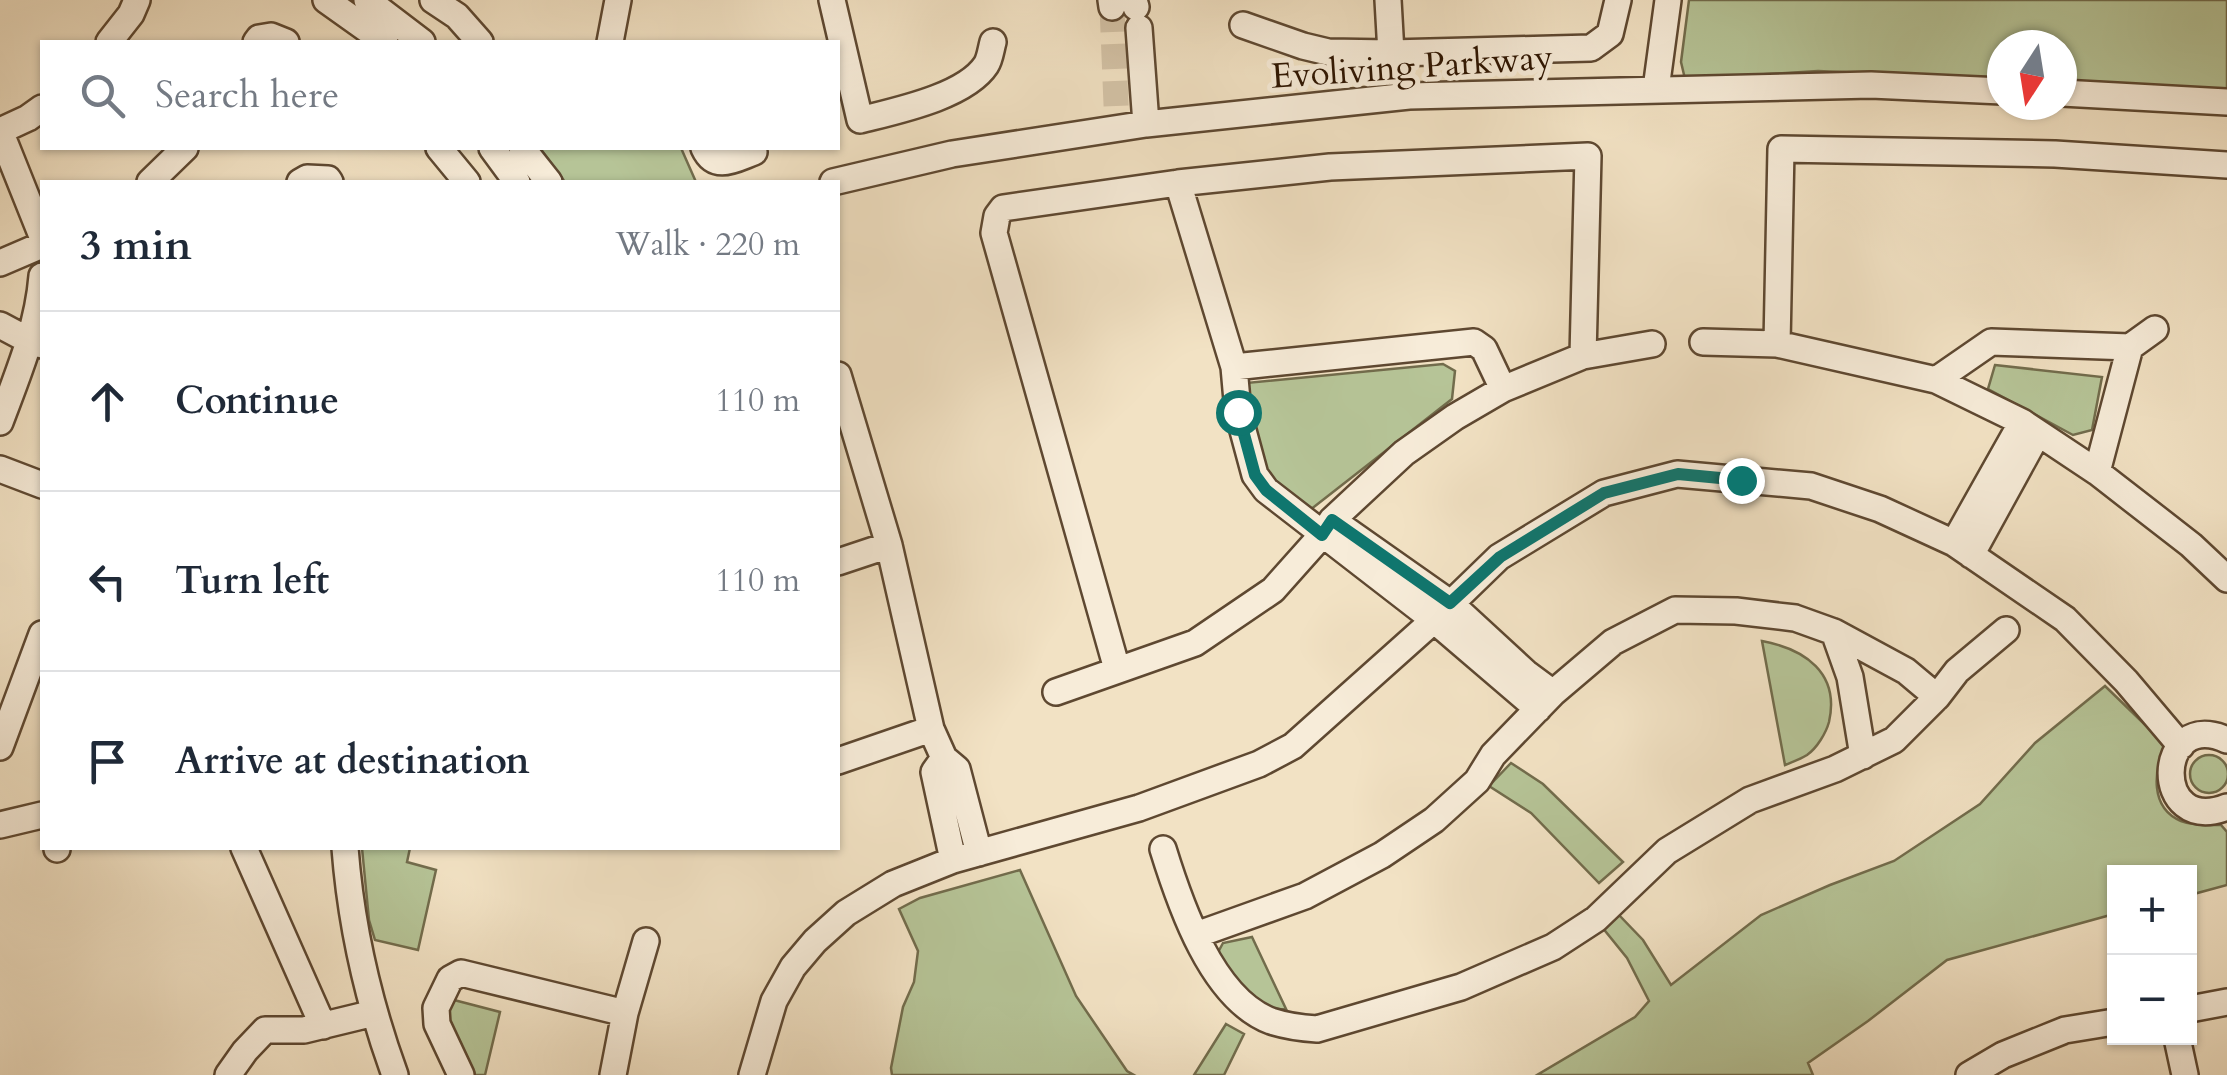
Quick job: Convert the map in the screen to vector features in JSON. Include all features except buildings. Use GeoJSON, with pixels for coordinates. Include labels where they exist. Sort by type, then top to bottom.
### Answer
{"type":"FeatureCollection","features":[{"type":"Feature","properties":{"kind":"street"},"geometry":{"type":"LineString","coordinates":[[111,40],[137,0]]}},
{"type":"Feature","properties":{"kind":"street"},"geometry":{"type":"LineString","coordinates":[[326,0],[381,40]]}},
{"type":"Feature","properties":{"kind":"street"},"geometry":{"type":"LineString","coordinates":[[368,0],[419,40]]}},
{"type":"Feature","properties":{"kind":"street"},"geometry":{"type":"LineString","coordinates":[[433,0],[456,16],[478,40]]}},
{"type":"Feature","properties":{"kind":"street"},"geometry":{"type":"LineString","coordinates":[[610,40],[618,0]]}},
{"type":"Feature","properties":{"kind":"street"},"geometry":{"type":"LineString","coordinates":[[832,0],[838,40]]}},
{"type":"Feature","properties":{"kind":"street"},"geometry":{"type":"LineString","coordinates":[[1388,0],[1391,53]]}},
{"type":"Feature","properties":{"kind":"street"},"geometry":{"type":"LineString","coordinates":[[1243,24],[1328,52],[1591,48],[1610,34],[1618,0]]}},
{"type":"Feature","properties":{"kind":"street"},"geometry":{"type":"LineString","coordinates":[[1656,88],[1668,0]]}},
{"type":"Feature","properties":{"kind":"street"},"geometry":{"type":"LineString","coordinates":[[1126,8],[1146,124]]}},
{"type":"Feature","properties":{"kind":"street"},"geometry":{"type":"LineString","coordinates":[[258,40],[271,36],[281,40]]}},
{"type":"Feature","properties":{"kind":"street"},"geometry":{"type":"LineString","coordinates":[[840,58],[849,123],[926,103],[968,82],[987,64],[993,42]]}},
{"type":"Feature","properties":{"kind":"street","name":"Evoliving Parkway"},"geometry":{"type":"LineString","coordinates":[[840,181],[952,154],[1146,124],[1409,96],[1871,85],[1987,89]]}},
{"type":"Feature","properties":{"kind":"street"},"geometry":{"type":"LineString","coordinates":[[2077,94],[2227,102]]}},
{"type":"Feature","properties":{"kind":"street"},"geometry":{"type":"LineString","coordinates":[[40,109],[0,131],[40,231]]}},
{"type":"Feature","properties":{"kind":"street"},"geometry":{"type":"LineString","coordinates":[[1777,344],[1781,149],[2055,154],[2227,165]]}},
{"type":"Feature","properties":{"kind":"street"},"geometry":{"type":"LineString","coordinates":[[152,180],[184,150]]}},
{"type":"Feature","properties":{"kind":"street"},"geometry":{"type":"LineString","coordinates":[[441,150],[464,180]]}},
{"type":"Feature","properties":{"kind":"street"},"geometry":{"type":"LineString","coordinates":[[705,150],[712,159],[724,163],[756,150]]}},
{"type":"Feature","properties":{"kind":"street"},"geometry":{"type":"LineString","coordinates":[[509,151],[517,180]]}},
{"type":"Feature","properties":{"kind":"street"},"geometry":{"type":"LineString","coordinates":[[509,151],[546,180]]}},
{"type":"Feature","properties":{"kind":"street"},"geometry":{"type":"LineString","coordinates":[[1117,669],[994,233],[1003,208],[1178,182],[1330,167],[1588,156],[1583,356]]}},
{"type":"Feature","properties":{"kind":"street"},"geometry":{"type":"LineString","coordinates":[[1178,182],[1234,367],[1238,412],[1255,475],[1266,490],[1327,527],[1526,673],[1545,700]]}},
{"type":"Feature","properties":{"kind":"street"},"geometry":{"type":"LineString","coordinates":[[0,263],[40,246]]}},
{"type":"Feature","properties":{"kind":"street"},"geometry":{"type":"LineString","coordinates":[[0,422],[36,343],[40,301]]}},
{"type":"Feature","properties":{"kind":"street"},"geometry":{"type":"LineString","coordinates":[[0,325],[36,343]]}},
{"type":"Feature","properties":{"kind":"street"},"geometry":{"type":"LineString","coordinates":[[1936,380],[1991,342],[2130,347],[2156,330]]}},
{"type":"Feature","properties":{"kind":"street"},"geometry":{"type":"LineString","coordinates":[[1234,367],[1474,342],[1484,349],[1503,390]]}},
{"type":"Feature","properties":{"kind":"street"},"geometry":{"type":"LineString","coordinates":[[1703,342],[1777,344],[1936,380],[2030,428],[2096,472],[2224,569]]}},
{"type":"Feature","properties":{"kind":"street"},"geometry":{"type":"LineString","coordinates":[[1056,692],[1195,644],[1273,590],[1327,527],[1404,453],[1454,417],[1503,390],[1583,356],[1652,344]]}},
{"type":"Feature","properties":{"kind":"street"},"geometry":{"type":"LineString","coordinates":[[2096,472],[2130,347]]}},
{"type":"Feature","properties":{"kind":"street"},"geometry":{"type":"LineString","coordinates":[[840,391],[847,442],[889,545],[932,728],[944,758],[957,769],[979,853]]}},
{"type":"Feature","properties":{"kind":"street"},"geometry":{"type":"LineString","coordinates":[[1962,549],[2030,428]]}},
{"type":"Feature","properties":{"kind":"street"},"geometry":{"type":"LineString","coordinates":[[0,469],[40,484]]}},
{"type":"Feature","properties":{"kind":"street"},"geometry":{"type":"LineString","coordinates":[[752,1075],[774,1001],[793,967],[846,913],[893,884],[953,860],[1139,808],[1259,764],[1293,746],[1500,557],[1604,493],[1678,474],[1811,486],[1880,509],[1962,549],[2064,619],[2126,681],[2181,746]]}},
{"type":"Feature","properties":{"kind":"street"},"geometry":{"type":"LineString","coordinates":[[840,561],[889,545]]}},
{"type":"Feature","properties":{"kind":"street"},"geometry":{"type":"LineString","coordinates":[[1196,935],[1305,896],[1382,855],[1434,820],[1478,781],[1493,755],[1545,700],[1613,642],[1675,610],[1736,611],[1795,618],[1834,632],[1906,671],[1937,697]]}},
{"type":"Feature","properties":{"kind":"street"},"geometry":{"type":"LineString","coordinates":[[1162,849],[1182,910],[1213,968],[1245,1006],[1268,1020],[1317,1029],[1461,987],[1553,947],[1604,913],[1667,852],[1750,800],[1836,769],[1894,740],[1957,671],[2006,630]]}},
{"type":"Feature","properties":{"kind":"street"},"geometry":{"type":"LineString","coordinates":[[1834,632],[1850,677],[1864,756]]}},
{"type":"Feature","properties":{"kind":"street"},"geometry":{"type":"LineString","coordinates":[[0,747],[31,696],[40,645]]}},
{"type":"Feature","properties":{"kind":"street"},"geometry":{"type":"LineString","coordinates":[[840,760],[932,728]]}},
{"type":"Feature","properties":{"kind":"street"},"geometry":{"type":"LineString","coordinates":[[2226,808],[2202,811],[2190,807],[2174,790],[2170,767],[2181,746],[2192,738],[2204,735],[2227,740]]}},
{"type":"Feature","properties":{"kind":"street"},"geometry":{"type":"LineString","coordinates":[[944,758],[934,772],[953,860]]}},
{"type":"Feature","properties":{"kind":"street"},"geometry":{"type":"LineString","coordinates":[[0,825],[40,815]]}},
{"type":"Feature","properties":{"kind":"street"},"geometry":{"type":"LineString","coordinates":[[245,850],[323,1026]]}},
{"type":"Feature","properties":{"kind":"street"},"geometry":{"type":"LineString","coordinates":[[345,850],[358,953],[395,1075]]}},
{"type":"Feature","properties":{"kind":"street"},"geometry":{"type":"LineString","coordinates":[[613,1075],[625,1013],[646,941]]}},
{"type":"Feature","properties":{"kind":"street"},"geometry":{"type":"LineString","coordinates":[[461,1075],[437,1024],[436,1008],[450,979],[460,973],[625,1013]]}},
{"type":"Feature","properties":{"kind":"street"},"geometry":{"type":"LineString","coordinates":[[2197,1008],[2227,1002]]}},
{"type":"Feature","properties":{"kind":"street"},"geometry":{"type":"LineString","coordinates":[[228,1075],[266,1030],[304,1030],[374,1013]]}},
{"type":"Feature","properties":{"kind":"street"},"geometry":{"type":"LineString","coordinates":[[1969,1075],[2002,1055],[2065,1030],[2107,1023]]}},
{"type":"Feature","properties":{"kind":"street"},"geometry":{"type":"LineString","coordinates":[[2179,1045],[2185,1075]]}},
{"type":"Feature","properties":{"kind":"green space"},"geometry":{"type":"Polygon","coordinates":[[[1689,0],[2227,0],[2227,89],[2077,83],[2077,30],[1987,30],[1987,78],[1818,71],[1685,79],[1681,62],[1689,0]]]}},
{"type":"Feature","properties":{"kind":"green space"},"geometry":{"type":"Polygon","coordinates":[[[541,150],[682,150],[695,180],[564,180],[541,150]]]}},
{"type":"Feature","properties":{"kind":"green space"},"geometry":{"type":"Polygon","coordinates":[[[1443,364],[1455,371],[1452,399],[1310,510],[1259,476],[1246,383],[1443,364]]]}},
{"type":"Feature","properties":{"kind":"green space"},"geometry":{"type":"Polygon","coordinates":[[[1995,365],[2102,377],[2092,430],[2073,435],[1988,389],[1995,365]]]}},
{"type":"Feature","properties":{"kind":"green space"},"geometry":{"type":"Polygon","coordinates":[[[1762,641],[1805,657],[1824,677],[1829,690],[1829,722],[1823,735],[1807,755],[1785,765],[1762,641]]]}},
{"type":"Feature","properties":{"kind":"green space"},"geometry":{"type":"Polygon","coordinates":[[[2105,686],[2166,745],[2157,777],[2164,807],[2181,821],[2221,825],[2227,832],[2227,885],[2197,893],[2197,865],[2107,865],[2107,916],[1947,960],[1808,1063],[1813,1075],[1537,1075],[1635,1017],[1649,1001],[1627,958],[1602,927],[1617,913],[1643,940],[1671,985],[1761,915],[1894,861],[1980,804],[2035,743],[2105,686]]]}},
{"type":"Feature","properties":{"kind":"green space"},"geometry":{"type":"Polygon","coordinates":[[[2209,755],[2222,761],[2228,774],[2222,787],[2209,793],[2196,787],[2190,774],[2196,761],[2209,755]]]}},
{"type":"Feature","properties":{"kind":"green space"},"geometry":{"type":"Polygon","coordinates":[[[1511,763],[1543,784],[1623,862],[1599,883],[1531,813],[1489,786],[1511,763]]]}},
{"type":"Feature","properties":{"kind":"green space"},"geometry":{"type":"Polygon","coordinates":[[[362,850],[410,850],[407,862],[436,870],[418,950],[375,940],[369,920],[362,850]]]}},
{"type":"Feature","properties":{"kind":"green space"},"geometry":{"type":"Polygon","coordinates":[[[1020,870],[1076,996],[1127,1071],[1134,1075],[892,1075],[903,1007],[914,982],[918,951],[899,909],[920,898],[1020,870]]]}},
{"type":"Feature","properties":{"kind":"green space"},"geometry":{"type":"Polygon","coordinates":[[[1252,937],[1286,1009],[1274,1009],[1255,1000],[1215,958],[1223,943],[1252,937]]]}},
{"type":"Feature","properties":{"kind":"green space"},"geometry":{"type":"Polygon","coordinates":[[[454,1000],[500,1012],[485,1075],[461,1075],[444,1003],[454,1000]]]}},
{"type":"Feature","properties":{"kind":"green space"},"geometry":{"type":"Polygon","coordinates":[[[1226,1024],[1244,1034],[1224,1075],[1194,1075],[1226,1024]]]}},
{"type":"Feature","properties":{"kind":"tunnel"},"geometry":{"type":"LineString","coordinates":[[1112,7],[1117,128]]}},
{"type":"Feature","properties":{"kind":"route"},"geometry":{"type":"LineString","coordinates":[[1238,412],[1255,475],[1266,490],[1322,535],[1332,520],[1450,603],[1500,557],[1604,493],[1678,474],[1741,480]]}}]}
